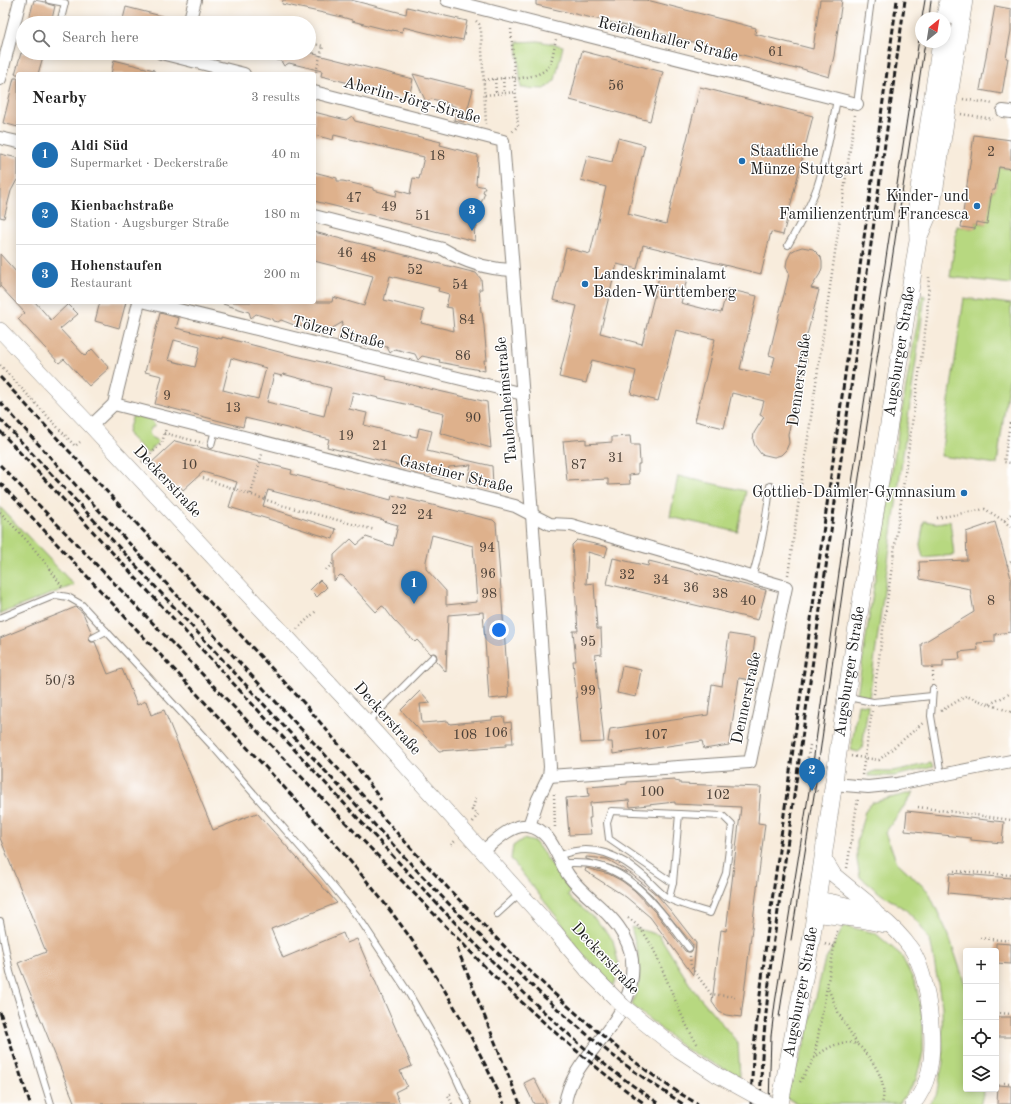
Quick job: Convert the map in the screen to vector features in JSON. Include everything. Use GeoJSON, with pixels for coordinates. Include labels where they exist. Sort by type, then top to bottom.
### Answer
{"type":"FeatureCollection","features":[{"type":"Feature","properties":{"kind":"main road"},"geometry":{"type":"LineString","coordinates":[[946,12],[948,0]]}},
{"type":"Feature","properties":{"kind":"main road","name":"Augsburger Straße"},"geometry":{"type":"LineString","coordinates":[[918,240],[932,206],[964,0]]}},
{"type":"Feature","properties":{"kind":"main road","name":"Augsburger Straße"},"geometry":{"type":"LineString","coordinates":[[780,1104],[805,977],[846,697],[918,240],[917,202],[940,48]]}},
{"type":"Feature","properties":{"kind":"street"},"geometry":{"type":"LineString","coordinates":[[0,79],[20,0]]}},
{"type":"Feature","properties":{"kind":"street"},"geometry":{"type":"LineString","coordinates":[[191,16],[195,0]]}},
{"type":"Feature","properties":{"kind":"street","name":"Reichenhaller Straße"},"geometry":{"type":"LineString","coordinates":[[447,0],[468,5],[491,6],[511,16],[857,104]]}},
{"type":"Feature","properties":{"kind":"street"},"geometry":{"type":"LineString","coordinates":[[188,60],[199,68],[229,72]]}},
{"type":"Feature","properties":{"kind":"street","name":"Aberlin-Jörg-Straße"},"geometry":{"type":"LineString","coordinates":[[316,93],[503,141]]}},
{"type":"Feature","properties":{"kind":"street"},"geometry":{"type":"LineString","coordinates":[[0,138],[16,142]]}},
{"type":"Feature","properties":{"kind":"street","name":"Taubenheimstraße"},"geometry":{"type":"LineString","coordinates":[[503,141],[550,767],[548,776]]}},
{"type":"Feature","properties":{"kind":"street"},"geometry":{"type":"LineString","coordinates":[[316,217],[443,249],[458,258],[497,270],[512,270]]}},
{"type":"Feature","properties":{"kind":"street"},"geometry":{"type":"LineString","coordinates":[[91,426],[114,404],[139,304]]}},
{"type":"Feature","properties":{"kind":"street","name":"Tölzer Straße"},"geometry":{"type":"LineString","coordinates":[[154,304],[523,394]]}},
{"type":"Feature","properties":{"kind":"street","name":"Deckerstraße"},"geometry":{"type":"LineString","coordinates":[[0,330],[367,723],[556,933],[588,971],[623,1006],[678,1050],[717,1075],[770,1104]]}},
{"type":"Feature","properties":{"kind":"street","name":"Gasteiner Straße"},"geometry":{"type":"LineString","coordinates":[[114,404],[515,506],[550,524],[571,525],[786,587]]}},
{"type":"Feature","properties":{"kind":"street","name":"Dennerstraße"},"geometry":{"type":"LineString","coordinates":[[548,776],[750,762],[786,587]]}},
{"type":"Feature","properties":{"kind":"street"},"geometry":{"type":"LineString","coordinates":[[833,784],[860,787],[897,784],[1011,761]]}},
{"type":"Feature","properties":{"kind":"street"},"geometry":{"type":"LineString","coordinates":[[529,826],[548,776]]}},
{"type":"Feature","properties":{"kind":"street"},"geometry":{"type":"LineString","coordinates":[[482,852],[499,838],[515,828],[529,826],[541,832],[575,884],[619,926],[630,949],[632,971],[631,984],[627,998],[619,1013],[570,1083],[565,1104]]}},
{"type":"Feature","properties":{"kind":"street"},"geometry":{"type":"LineString","coordinates":[[823,857],[834,876],[867,902],[877,914],[900,935],[912,950],[921,971],[928,1002],[931,1044],[930,1065],[924,1086],[913,1104]]}},
{"type":"Feature","properties":{"kind":"street"},"geometry":{"type":"LineString","coordinates":[[815,906],[851,905],[877,914]]}},
{"type":"Feature","properties":{"kind":"street"},"geometry":{"type":"LineString","coordinates":[[815,906],[840,918],[861,920],[890,926]]}},
{"type":"Feature","properties":{"kind":"lane"},"geometry":{"type":"LineString","coordinates":[[50,0],[64,3],[61,16]]}},
{"type":"Feature","properties":{"kind":"lane"},"geometry":{"type":"LineString","coordinates":[[857,104],[871,0]]}},
{"type":"Feature","properties":{"kind":"lane"},"geometry":{"type":"LineString","coordinates":[[788,245],[804,217],[817,187],[837,99]]}},
{"type":"Feature","properties":{"kind":"lane"},"geometry":{"type":"LineString","coordinates":[[211,445],[215,430]]}},
{"type":"Feature","properties":{"kind":"lane"},"geometry":{"type":"LineString","coordinates":[[752,578],[761,547],[768,509],[770,486]]}},
{"type":"Feature","properties":{"kind":"lane"},"geometry":{"type":"LineString","coordinates":[[0,618],[56,596],[68,597],[82,605],[221,755],[361,921],[411,998],[452,1069],[468,1104]]}},
{"type":"Feature","properties":{"kind":"lane"},"geometry":{"type":"LineString","coordinates":[[94,638],[106,632]]}},
{"type":"Feature","properties":{"kind":"lane"},"geometry":{"type":"LineString","coordinates":[[367,723],[432,657]]}},
{"type":"Feature","properties":{"kind":"lane"},"geometry":{"type":"LineString","coordinates":[[933,689],[931,716],[941,775]]}},
{"type":"Feature","properties":{"kind":"lane"},"geometry":{"type":"LineString","coordinates":[[846,697],[873,702],[932,696]]}},
{"type":"Feature","properties":{"kind":"lane"},"geometry":{"type":"LineString","coordinates":[[558,856],[569,851],[593,851],[611,854],[633,867],[669,898],[710,913],[726,873],[732,825],[723,816],[611,811],[607,823],[609,839],[673,883]]}},
{"type":"Feature","properties":{"kind":"lane"},"geometry":{"type":"LineString","coordinates":[[669,898],[673,883],[679,814]]}},
{"type":"Feature","properties":{"kind":"lane"},"geometry":{"type":"LineString","coordinates":[[558,856],[579,863],[596,864],[608,868],[626,879],[652,900],[689,948]]}},
{"type":"Feature","properties":{"kind":"lane"},"geometry":{"type":"LineString","coordinates":[[497,914],[520,894]]}},
{"type":"Feature","properties":{"kind":"lane"},"geometry":{"type":"LineString","coordinates":[[0,921],[10,972],[51,1104]]}},
{"type":"Feature","properties":{"kind":"path"},"geometry":{"type":"LineString","coordinates":[[468,5],[470,16],[479,24],[481,31],[486,127],[503,141],[518,126],[511,16]]}},
{"type":"Feature","properties":{"kind":"path"},"geometry":{"type":"LineString","coordinates":[[484,80],[515,78],[537,74],[549,65],[558,28]]}},
{"type":"Feature","properties":{"kind":"path"},"geometry":{"type":"LineString","coordinates":[[316,44],[323,46],[316,72]]}},
{"type":"Feature","properties":{"kind":"path"},"geometry":{"type":"LineString","coordinates":[[503,78],[504,93]]}},
{"type":"Feature","properties":{"kind":"path"},"geometry":{"type":"LineString","coordinates":[[495,79],[496,94]]}},
{"type":"Feature","properties":{"kind":"path"},"geometry":{"type":"LineString","coordinates":[[485,94],[516,92]]}},
{"type":"Feature","properties":{"kind":"path"},"geometry":{"type":"LineString","coordinates":[[956,113],[1002,120],[1007,112],[1004,106],[959,98]]}},
{"type":"Feature","properties":{"kind":"path","name":"Dennerstraße"},"geometry":{"type":"LineString","coordinates":[[786,587],[857,104]]}},
{"type":"Feature","properties":{"kind":"path"},"geometry":{"type":"LineString","coordinates":[[847,887],[851,881],[846,875],[873,702],[927,317],[929,272]]}},
{"type":"Feature","properties":{"kind":"path"},"geometry":{"type":"LineString","coordinates":[[0,365],[75,446],[80,442]]}},
{"type":"Feature","properties":{"kind":"path"},"geometry":{"type":"LineString","coordinates":[[133,471],[162,443],[169,418]]}},
{"type":"Feature","properties":{"kind":"path"},"geometry":{"type":"LineString","coordinates":[[1011,424],[1004,462],[1011,463]]}},
{"type":"Feature","properties":{"kind":"path"},"geometry":{"type":"LineString","coordinates":[[164,433],[211,445]]}},
{"type":"Feature","properties":{"kind":"path"},"geometry":{"type":"LineString","coordinates":[[251,494],[266,443]]}},
{"type":"Feature","properties":{"kind":"path"},"geometry":{"type":"LineString","coordinates":[[203,478],[281,505],[375,530]]}},
{"type":"Feature","properties":{"kind":"path"},"geometry":{"type":"LineString","coordinates":[[936,518],[985,509],[1011,526]]}},
{"type":"Feature","properties":{"kind":"path"},"geometry":{"type":"LineString","coordinates":[[0,512],[27,540],[53,572],[68,597]]}},
{"type":"Feature","properties":{"kind":"path"},"geometry":{"type":"LineString","coordinates":[[1004,521],[1011,514]]}},
{"type":"Feature","properties":{"kind":"path"},"geometry":{"type":"LineString","coordinates":[[326,570],[334,562]]}},
{"type":"Feature","properties":{"kind":"path"},"geometry":{"type":"LineString","coordinates":[[1007,565],[1011,562]]}},
{"type":"Feature","properties":{"kind":"path"},"geometry":{"type":"LineString","coordinates":[[288,638],[316,611]]}},
{"type":"Feature","properties":{"kind":"path"},"geometry":{"type":"LineString","coordinates":[[933,667],[933,689]]}},
{"type":"Feature","properties":{"kind":"path"},"geometry":{"type":"LineString","coordinates":[[990,704],[1011,693]]}},
{"type":"Feature","properties":{"kind":"path"},"geometry":{"type":"LineString","coordinates":[[864,759],[879,760],[931,716],[966,696],[1011,712]]}},
{"type":"Feature","properties":{"kind":"path"},"geometry":{"type":"LineString","coordinates":[[548,776],[554,788],[558,856]]}},
{"type":"Feature","properties":{"kind":"path"},"geometry":{"type":"LineString","coordinates":[[918,807],[1011,820]]}},
{"type":"Feature","properties":{"kind":"path"},"geometry":{"type":"LineString","coordinates":[[954,871],[1011,876]]}},
{"type":"Feature","properties":{"kind":"path"},"geometry":{"type":"LineString","coordinates":[[612,918],[628,918],[637,925],[645,935],[652,946],[688,1028],[699,1046]]}},
{"type":"Feature","properties":{"kind":"path"},"geometry":{"type":"LineString","coordinates":[[814,1059],[840,918]]}},
{"type":"Feature","properties":{"kind":"path"},"geometry":{"type":"LineString","coordinates":[[980,938],[1011,941]]}},
{"type":"Feature","properties":{"kind":"path"},"geometry":{"type":"LineString","coordinates":[[689,948],[691,967],[711,994],[735,997]]}},
{"type":"Feature","properties":{"kind":"path"},"geometry":{"type":"LineString","coordinates":[[827,985],[839,1014],[859,1045],[874,1062],[884,1088],[882,1104]]}},
{"type":"Feature","properties":{"kind":"path"},"geometry":{"type":"LineString","coordinates":[[999,1013],[1011,1014]]}},
{"type":"Feature","properties":{"kind":"path"},"geometry":{"type":"LineString","coordinates":[[797,1087],[814,1059],[822,1051],[838,1043],[859,1045]]}},
{"type":"Feature","properties":{"kind":"path"},"geometry":{"type":"LineString","coordinates":[[1004,1083],[1011,1083]]}},
{"type":"Feature","properties":{"kind":"green space"},"geometry":{"type":"Polygon","coordinates":[[[538,41],[563,46],[555,80],[545,89],[521,88],[517,42],[538,41]]]}},
{"type":"Feature","properties":{"kind":"green space"},"geometry":{"type":"Polygon","coordinates":[[[986,165],[1011,169],[1011,284],[950,277],[957,226],[974,229],[976,222],[986,224],[992,190],[995,190],[997,178],[986,165]]]}},
{"type":"Feature","properties":{"kind":"green space"},"geometry":{"type":"Polygon","coordinates":[[[922,295],[925,296],[869,698],[857,695],[898,433],[922,295]]]}},
{"type":"Feature","properties":{"kind":"green space"},"geometry":{"type":"Polygon","coordinates":[[[964,298],[1011,304],[1011,366],[997,464],[941,456],[964,298]]]}},
{"type":"Feature","properties":{"kind":"green space"},"geometry":{"type":"Polygon","coordinates":[[[133,415],[151,419],[155,426],[151,428],[149,433],[152,438],[158,442],[148,453],[129,436],[128,431],[133,415]]]}},
{"type":"Feature","properties":{"kind":"green space"},"geometry":{"type":"Polygon","coordinates":[[[678,476],[746,491],[738,532],[670,517],[678,476]]]}},
{"type":"Feature","properties":{"kind":"green space"},"geometry":{"type":"Polygon","coordinates":[[[0,507],[74,585],[0,614],[0,507]]]}},
{"type":"Feature","properties":{"kind":"green space"},"geometry":{"type":"Polygon","coordinates":[[[924,521],[936,523],[950,521],[954,555],[923,558],[920,545],[924,521]]]}},
{"type":"Feature","properties":{"kind":"green space"},"geometry":{"type":"Polygon","coordinates":[[[858,704],[868,705],[862,749],[858,752],[851,750],[858,704]]]}},
{"type":"Feature","properties":{"kind":"green space"},"geometry":{"type":"Polygon","coordinates":[[[931,763],[933,767],[894,776],[868,776],[868,774],[874,771],[894,771],[931,763]]]}},
{"type":"Feature","properties":{"kind":"green space"},"geometry":{"type":"Polygon","coordinates":[[[914,792],[885,833],[897,862],[928,891],[949,936],[963,978],[963,1092],[984,1092],[980,1104],[928,1104],[936,1096],[943,1063],[942,1006],[931,944],[921,926],[906,910],[881,894],[860,877],[857,860],[857,842],[865,811],[871,803],[914,792]]]}},
{"type":"Feature","properties":{"kind":"green space"},"geometry":{"type":"Polygon","coordinates":[[[523,839],[535,842],[571,891],[568,896],[596,920],[613,940],[619,966],[614,986],[576,947],[563,925],[511,859],[513,846],[523,839]]]}},
{"type":"Feature","properties":{"kind":"green space"},"geometry":{"type":"Polygon","coordinates":[[[844,926],[875,933],[901,955],[916,985],[923,1019],[923,1053],[916,1080],[899,1104],[800,1104],[785,1098],[805,1043],[824,963],[844,926]]]}},
{"type":"Feature","properties":{"kind":"green space"},"geometry":{"type":"Polygon","coordinates":[[[631,927],[659,935],[692,988],[738,1043],[740,1077],[685,1049],[632,1005],[639,982],[638,953],[631,927]]]}},
{"type":"Feature","properties":{"kind":"building"},"geometry":{"type":"Polygon","coordinates":[[[34,0],[55,6],[53,16],[30,16],[34,0]]]}},
{"type":"Feature","properties":{"kind":"building"},"geometry":{"type":"Polygon","coordinates":[[[283,0],[351,0],[406,14],[407,7],[467,21],[463,40],[452,39],[403,27],[402,32],[392,31],[342,17],[282,4],[283,0]]]}},
{"type":"Feature","properties":{"kind":"building"},"geometry":{"type":"Polygon","coordinates":[[[536,0],[647,0],[756,28],[755,34],[813,49],[820,0],[842,0],[834,56],[829,77],[796,67],[796,69],[666,35],[536,5],[536,0]]]}},
{"type":"Feature","properties":{"kind":"building"},"geometry":{"type":"Polygon","coordinates":[[[995,6],[1011,9],[1011,31],[1002,94],[980,90],[995,6]]]}},
{"type":"Feature","properties":{"kind":"building"},"geometry":{"type":"Polygon","coordinates":[[[126,7],[161,16],[124,16],[126,7]]]}},
{"type":"Feature","properties":{"kind":"building"},"geometry":{"type":"Polygon","coordinates":[[[582,51],[663,72],[650,121],[570,100],[582,51]]]}},
{"type":"Feature","properties":{"kind":"building"},"geometry":{"type":"Polygon","coordinates":[[[316,55],[413,79],[409,98],[321,76],[322,71],[289,63],[284,66],[281,61],[277,60],[316,60],[316,55]]]}},
{"type":"Feature","properties":{"kind":"building"},"geometry":{"type":"Polygon","coordinates":[[[19,60],[42,60],[39,72],[16,72],[15,74],[19,60]]]}},
{"type":"Feature","properties":{"kind":"building"},"geometry":{"type":"Polygon","coordinates":[[[114,60],[154,70],[154,72],[111,72],[114,60]]]}},
{"type":"Feature","properties":{"kind":"building"},"geometry":{"type":"Polygon","coordinates":[[[413,74],[473,89],[464,122],[454,120],[457,107],[447,104],[446,102],[431,99],[426,102],[413,74]]]}},
{"type":"Feature","properties":{"kind":"building"},"geometry":{"type":"Polygon","coordinates":[[[14,78],[16,78],[16,126],[3,123],[14,78]]]}},
{"type":"Feature","properties":{"kind":"building"},"geometry":{"type":"Polygon","coordinates":[[[700,87],[813,116],[783,235],[771,232],[761,274],[643,245],[637,269],[617,264],[600,333],[642,344],[660,273],[687,279],[681,303],[721,313],[727,289],[757,296],[740,369],[770,376],[775,357],[769,355],[789,274],[786,266],[787,260],[791,252],[796,249],[802,247],[813,249],[821,257],[822,268],[811,288],[819,290],[801,357],[807,359],[788,434],[789,443],[786,450],[781,455],[774,457],[761,454],[755,446],[753,440],[754,433],[764,417],[760,415],[764,401],[732,393],[724,428],[695,421],[715,339],[676,330],[658,401],[631,394],[636,371],[592,360],[586,383],[559,377],[577,306],[553,300],[566,248],[590,254],[606,187],[581,180],[587,156],[612,162],[618,138],[645,145],[628,214],[666,224],[700,87]]]}},
{"type":"Feature","properties":{"kind":"building"},"geometry":{"type":"Polygon","coordinates":[[[316,112],[346,120],[352,116],[355,121],[441,142],[440,145],[478,155],[476,185],[485,187],[483,192],[485,193],[481,203],[474,201],[477,228],[474,228],[475,241],[316,201],[316,173],[337,178],[337,181],[373,188],[373,190],[396,196],[397,190],[410,194],[413,178],[419,179],[424,157],[334,135],[333,140],[316,136],[316,112]]]}},
{"type":"Feature","properties":{"kind":"building"},"geometry":{"type":"Polygon","coordinates":[[[974,135],[1011,140],[1011,169],[999,167],[995,190],[992,190],[987,224],[976,222],[975,229],[961,227],[974,135]]]}},
{"type":"Feature","properties":{"kind":"building"},"geometry":{"type":"Polygon","coordinates":[[[0,154],[16,158],[16,182],[11,191],[4,218],[0,217],[0,154]]]}},
{"type":"Feature","properties":{"kind":"building"},"geometry":{"type":"Polygon","coordinates":[[[316,233],[476,273],[481,279],[482,289],[479,289],[487,360],[484,360],[485,371],[439,362],[440,360],[422,356],[418,360],[415,354],[395,349],[390,353],[387,347],[371,343],[366,346],[364,342],[348,338],[338,341],[343,322],[321,335],[318,331],[301,326],[297,329],[294,325],[281,320],[278,322],[273,321],[272,319],[256,314],[251,318],[249,312],[223,304],[316,304],[316,302],[332,302],[333,297],[364,306],[373,276],[316,262],[316,233]],[[390,276],[384,300],[424,310],[421,323],[454,331],[452,308],[446,307],[449,294],[438,291],[439,288],[390,276]]]}},
{"type":"Feature","properties":{"kind":"building"},"geometry":{"type":"Polygon","coordinates":[[[0,254],[16,272],[16,303],[0,286],[0,254]]]}},
{"type":"Feature","properties":{"kind":"building"},"geometry":{"type":"Polygon","coordinates":[[[17,304],[37,304],[51,320],[68,304],[78,314],[60,329],[85,356],[92,349],[109,368],[89,386],[64,359],[59,363],[18,319],[25,313],[17,304]]]}},
{"type":"Feature","properties":{"kind":"building"},"geometry":{"type":"Polygon","coordinates":[[[99,304],[125,304],[119,328],[95,321],[99,304]]]}},
{"type":"Feature","properties":{"kind":"building"},"geometry":{"type":"Polygon","coordinates":[[[160,313],[179,318],[176,328],[222,339],[222,337],[287,354],[387,377],[386,379],[487,402],[491,448],[440,433],[444,413],[353,392],[349,409],[367,413],[364,425],[417,437],[419,428],[432,431],[427,451],[492,466],[493,485],[489,488],[467,482],[471,465],[449,467],[445,477],[327,447],[329,439],[287,428],[245,418],[243,427],[155,404],[162,376],[145,372],[160,313]],[[174,340],[168,360],[195,367],[200,347],[174,340]],[[231,358],[223,390],[258,399],[266,368],[231,358]],[[274,374],[267,402],[324,416],[331,388],[283,374],[282,376],[274,374]]]}},
{"type":"Feature","properties":{"kind":"building"},"geometry":{"type":"Polygon","coordinates":[[[630,436],[631,445],[639,445],[640,464],[638,464],[638,474],[629,475],[630,484],[608,485],[608,479],[567,481],[563,441],[586,439],[586,444],[612,442],[612,437],[630,436]]]}},
{"type":"Feature","properties":{"kind":"building"},"geometry":{"type":"Polygon","coordinates":[[[175,441],[292,470],[291,474],[391,500],[392,495],[493,520],[496,523],[509,697],[489,699],[483,612],[448,615],[446,672],[436,661],[436,654],[430,654],[417,640],[415,642],[393,619],[384,607],[382,606],[376,612],[343,576],[340,575],[334,581],[334,555],[351,539],[357,545],[366,537],[393,546],[398,525],[268,490],[263,506],[336,529],[333,539],[229,507],[237,482],[203,472],[183,490],[179,485],[175,489],[151,463],[175,441]],[[432,535],[426,561],[426,569],[446,591],[446,605],[477,602],[473,546],[432,535]]]}},
{"type":"Feature","properties":{"kind":"building"},"geometry":{"type":"Polygon","coordinates":[[[995,522],[1011,578],[1011,632],[995,634],[995,642],[977,643],[978,650],[959,652],[960,659],[943,660],[943,667],[923,667],[921,644],[974,612],[970,589],[920,579],[919,562],[967,560],[966,532],[995,522]]]}},
{"type":"Feature","properties":{"kind":"building"},"geometry":{"type":"Polygon","coordinates":[[[577,540],[608,547],[605,557],[588,552],[586,584],[594,583],[597,629],[601,629],[602,654],[595,655],[604,742],[581,743],[573,661],[576,661],[573,631],[578,631],[572,545],[577,540]]]}},
{"type":"Feature","properties":{"kind":"building"},"geometry":{"type":"Polygon","coordinates":[[[613,558],[648,566],[649,561],[766,590],[758,620],[607,584],[613,558]]]}},
{"type":"Feature","properties":{"kind":"building"},"geometry":{"type":"Polygon","coordinates":[[[320,580],[327,587],[317,597],[310,590],[320,580]]]}},
{"type":"Feature","properties":{"kind":"building"},"geometry":{"type":"Polygon","coordinates":[[[76,607],[83,613],[92,634],[89,636],[89,640],[91,642],[95,642],[108,674],[122,669],[137,705],[146,701],[151,715],[164,710],[213,830],[257,813],[337,903],[271,929],[283,958],[343,933],[347,943],[357,939],[412,1066],[400,1071],[407,1086],[395,1092],[400,1104],[75,1104],[18,963],[46,952],[0,838],[0,638],[76,607]]]}},
{"type":"Feature","properties":{"kind":"building"},"geometry":{"type":"Polygon","coordinates":[[[729,634],[755,638],[750,680],[739,678],[729,745],[704,749],[702,741],[613,754],[612,742],[608,742],[610,729],[708,715],[712,684],[722,686],[729,634]]]}},
{"type":"Feature","properties":{"kind":"building"},"geometry":{"type":"Polygon","coordinates":[[[622,666],[641,670],[636,697],[617,693],[622,666]]]}},
{"type":"Feature","properties":{"kind":"building"},"geometry":{"type":"Polygon","coordinates":[[[420,691],[431,703],[420,704],[422,723],[448,721],[450,724],[492,720],[492,718],[504,717],[505,723],[511,722],[513,743],[506,743],[506,746],[439,751],[401,710],[420,691]]]}},
{"type":"Feature","properties":{"kind":"building"},"geometry":{"type":"Polygon","coordinates":[[[675,779],[675,781],[680,782],[680,784],[761,787],[758,823],[765,824],[741,1017],[726,1015],[719,1012],[712,1002],[721,930],[726,931],[741,807],[675,804],[675,802],[630,807],[629,800],[590,803],[591,818],[589,818],[591,834],[569,835],[566,798],[589,796],[588,787],[627,784],[627,782],[675,779]]]}},
{"type":"Feature","properties":{"kind":"building"},"geometry":{"type":"Polygon","coordinates":[[[907,811],[1004,822],[1002,843],[905,831],[907,811]]]}},
{"type":"Feature","properties":{"kind":"building"},"geometry":{"type":"Polygon","coordinates":[[[586,857],[607,859],[630,873],[657,895],[696,943],[693,975],[650,917],[626,897],[585,871],[586,868],[609,874],[634,890],[656,913],[685,951],[691,952],[693,945],[652,895],[627,873],[612,866],[586,859],[586,857]]]}},
{"type":"Feature","properties":{"kind":"building"},"geometry":{"type":"Polygon","coordinates":[[[950,873],[1011,878],[1011,899],[948,893],[950,873]]]}},
{"type":"Feature","properties":{"kind":"building"},"geometry":{"type":"Polygon","coordinates":[[[996,943],[1011,944],[1011,964],[999,963],[999,948],[996,948],[996,943]]]}},
{"type":"Feature","properties":{"kind":"building"},"geometry":{"type":"Polygon","coordinates":[[[999,1017],[1011,1017],[1011,1037],[999,1037],[999,1017]]]}},
{"type":"Feature","properties":{"kind":"building"},"geometry":{"type":"Polygon","coordinates":[[[534,1078],[547,1104],[534,1104],[524,1083],[534,1078]]]}},
{"type":"Feature","properties":{"kind":"building"},"geometry":{"type":"Polygon","coordinates":[[[999,1085],[1011,1086],[1011,1104],[997,1104],[999,1085]]]}},
{"type":"Feature","properties":{"kind":"tram line"},"geometry":{"type":"LineString","coordinates":[[923,12],[925,0]]}},
{"type":"Feature","properties":{"kind":"tram line"},"geometry":{"type":"LineString","coordinates":[[930,12],[931,0]]}},
{"type":"Feature","properties":{"kind":"tram line"},"geometry":{"type":"LineString","coordinates":[[769,1104],[771,1036],[775,1003],[810,785],[844,536],[918,48]]}},
{"type":"Feature","properties":{"kind":"tram line"},"geometry":{"type":"LineString","coordinates":[[791,940],[815,789],[850,537],[924,48]]}},
{"type":"Feature","properties":{"kind":"tram line"},"geometry":{"type":"LineString","coordinates":[[779,1017],[785,978]]}},
{"type":"Feature","properties":{"kind":"railway"},"geometry":{"type":"LineString","coordinates":[[751,1104],[753,1055],[766,944],[897,0]]}},
{"type":"Feature","properties":{"kind":"railway"},"geometry":{"type":"LineString","coordinates":[[760,1104],[762,1056],[771,961],[905,0]]}},
{"type":"Feature","properties":{"kind":"railway"},"geometry":{"type":"LineString","coordinates":[[0,377],[303,702],[351,759],[381,800]]}},
{"type":"Feature","properties":{"kind":"railway"},"geometry":{"type":"LineString","coordinates":[[0,402],[132,547],[502,944],[564,1003],[609,1041],[659,1079],[698,1104]]}},
{"type":"Feature","properties":{"kind":"railway"},"geometry":{"type":"LineString","coordinates":[[0,419],[395,847],[464,919],[535,989],[573,1022],[620,1061],[683,1104]]}},
{"type":"Feature","properties":{"kind":"railway"},"geometry":{"type":"LineString","coordinates":[[0,431],[439,906],[491,960],[571,1037],[629,1083],[660,1104]]}},
{"type":"Feature","properties":{"kind":"railway"},"geometry":{"type":"LineString","coordinates":[[0,465],[492,974],[566,1042],[645,1104]]}},
{"type":"Feature","properties":{"kind":"railway"},"geometry":{"type":"LineString","coordinates":[[0,483],[285,788],[335,843],[382,900],[419,950],[446,992],[471,1036],[504,1104]]}},
{"type":"Feature","properties":{"kind":"railway"},"geometry":{"type":"LineString","coordinates":[[457,948],[520,1104]]}},
{"type":"Feature","properties":{"kind":"railway"},"geometry":{"type":"LineString","coordinates":[[0,1012],[30,1104]]}},
{"type":"Feature","properties":{"kind":"place","name":"Staatliche Münze Stuttgart"},"geometry":{"type":"Point","coordinates":[742,161]}},
{"type":"Feature","properties":{"kind":"place","name":"Kinder- und Familienzentrum Francesca"},"geometry":{"type":"Point","coordinates":[977,206]}},
{"type":"Feature","properties":{"kind":"place","name":"Hohenstaufen"},"geometry":{"type":"Point","coordinates":[472,231]}},
{"type":"Feature","properties":{"kind":"place","name":"Landeskriminalamt Baden-Württemberg"},"geometry":{"type":"Point","coordinates":[585,284]}},
{"type":"Feature","properties":{"kind":"place","name":"Gottlieb-Daimler-Gymnasium"},"geometry":{"type":"Point","coordinates":[964,493]}},
{"type":"Feature","properties":{"kind":"place","name":"Aldi Süd"},"geometry":{"type":"Point","coordinates":[414,604]}},
{"type":"Feature","properties":{"kind":"place","name":"Kienbachstraße"},"geometry":{"type":"Point","coordinates":[812,791]}}]}
